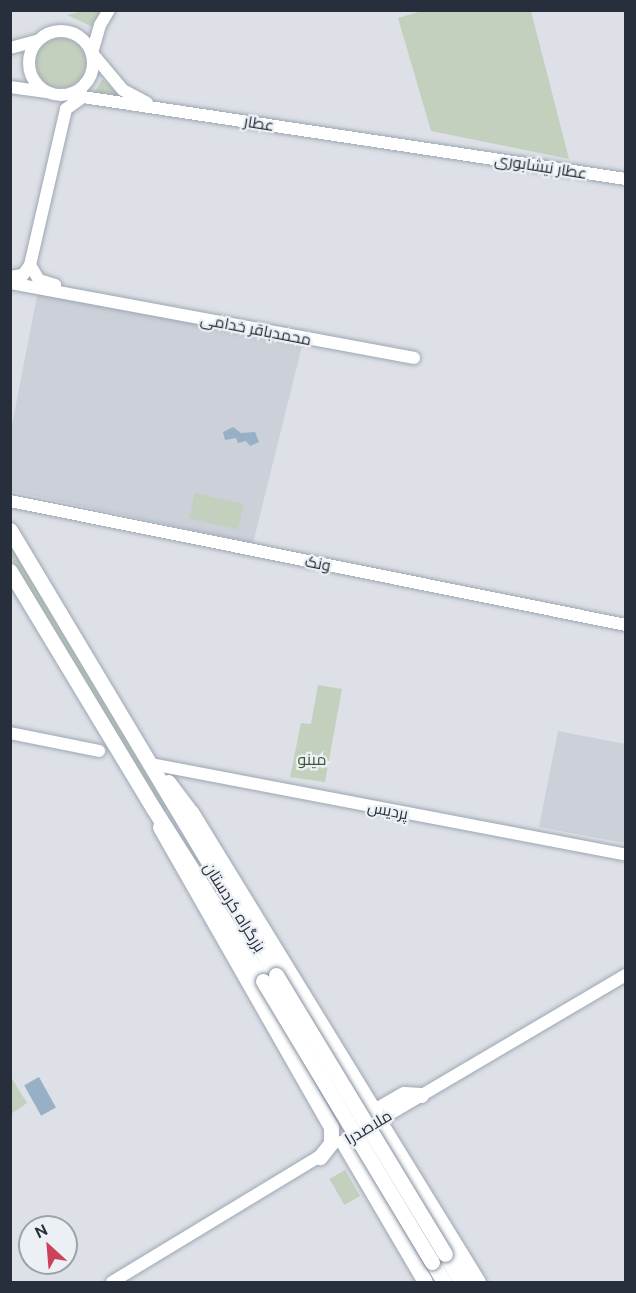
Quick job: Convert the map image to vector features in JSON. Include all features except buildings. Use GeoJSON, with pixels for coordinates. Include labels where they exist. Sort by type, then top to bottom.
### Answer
{"type":"FeatureCollection","features":[{"type":"Feature","properties":{"kind":"highway","name":"بزرگراه کردستان"},"geometry":{"type":"LineString","coordinates":[[10,530],[151,764],[270,978],[438,1258],[461,1282]]}},
{"type":"Feature","properties":{"kind":"highway","name":"بزرگراه کردستان"},"geometry":{"type":"LineString","coordinates":[[10,570],[153,808],[270,978]]}},
{"type":"Feature","properties":{"kind":"highway"},"geometry":{"type":"LineString","coordinates":[[151,764],[191,812],[374,1112],[404,1094],[421,1095]]}},
{"type":"Feature","properties":{"kind":"highway"},"geometry":{"type":"LineString","coordinates":[[153,808],[165,841],[331,1127],[331,1143],[320,1157]]}},
{"type":"Feature","properties":{"kind":"highway"},"geometry":{"type":"LineString","coordinates":[[287,1050],[299,1054],[314,1050],[324,1039],[325,1030]]}},
{"type":"Feature","properties":{"kind":"highway"},"geometry":{"type":"LineString","coordinates":[[379,1120],[478,1282]]}},
{"type":"Feature","properties":{"kind":"highway"},"geometry":{"type":"LineString","coordinates":[[343,1142],[425,1282]]}},
{"type":"Feature","properties":{"kind":"highway"},"geometry":{"type":"LineString","coordinates":[[369,1186],[372,1176],[386,1163],[396,1161],[406,1166]]}},
{"type":"Feature","properties":{"kind":"highway","name":"بزرگراه کردستان"},"geometry":{"type":"LineString","coordinates":[[438,1258],[444,1282]]}},
{"type":"Feature","properties":{"kind":"main road"},"geometry":{"type":"LineString","coordinates":[[10,87],[68,94],[86,83],[92,74],[92,53],[109,10]]}},
{"type":"Feature","properties":{"kind":"main road"},"geometry":{"type":"LineString","coordinates":[[10,48],[37,41],[56,31],[68,31],[83,38],[92,53],[123,90],[156,108]]}},
{"type":"Feature","properties":{"kind":"main road"},"geometry":{"type":"LineString","coordinates":[[10,277],[23,275],[30,265],[62,125],[61,108],[30,73],[30,53],[37,41]]}},
{"type":"Feature","properties":{"kind":"main road","name":"عطار"},"geometry":{"type":"LineString","coordinates":[[62,125],[66,108],[83,97],[456,153]]}},
{"type":"Feature","properties":{"kind":"main road","name":"عطار نیشابوری"},"geometry":{"type":"LineString","coordinates":[[456,153],[626,179]]}},
{"type":"Feature","properties":{"kind":"main road","name":"محمدباقر خدامی"},"geometry":{"type":"LineString","coordinates":[[30,265],[39,280],[89,292],[97,300]]}},
{"type":"Feature","properties":{"kind":"main road","name":"محمدباقر خدامی"},"geometry":{"type":"LineString","coordinates":[[10,283],[414,358]]}},
{"type":"Feature","properties":{"kind":"main road","name":"ونک"},"geometry":{"type":"LineString","coordinates":[[10,501],[626,625]]}},
{"type":"Feature","properties":{"kind":"main road"},"geometry":{"type":"LineString","coordinates":[[10,733],[99,750]]}},
{"type":"Feature","properties":{"kind":"main road","name":"پردیس"},"geometry":{"type":"LineString","coordinates":[[151,764],[626,855]]}},
{"type":"Feature","properties":{"kind":"main road","name":"ملاصدرا"},"geometry":{"type":"LineString","coordinates":[[112,1282],[379,1120],[626,975]]}},
{"type":"Feature","properties":{"kind":"shaded area"},"geometry":{"type":"Polygon","coordinates":[[[38,291],[302,346],[253,543],[11,491],[11,430],[38,291]]]}},
{"type":"Feature","properties":{"kind":"shaded area"},"geometry":{"type":"Polygon","coordinates":[[[558,731],[625,744],[625,843],[539,827],[558,731]]]}},
{"type":"Feature","properties":{"kind":"green space"},"geometry":{"type":"Polygon","coordinates":[[[83,11],[102,11],[93,27],[67,15],[83,11]]]}},
{"type":"Feature","properties":{"kind":"green space"},"geometry":{"type":"Polygon","coordinates":[[[422,11],[531,11],[569,159],[431,131],[398,18],[422,11]]]}},
{"type":"Feature","properties":{"kind":"green space"},"geometry":{"type":"Polygon","coordinates":[[[61,38],[75,42],[82,49],[86,63],[82,77],[75,84],[61,88],[47,84],[40,77],[36,63],[40,49],[47,42],[61,38]]]}},
{"type":"Feature","properties":{"kind":"green space"},"geometry":{"type":"Polygon","coordinates":[[[102,79],[116,92],[124,98],[94,94],[102,79]]]}},
{"type":"Feature","properties":{"kind":"green space"},"geometry":{"type":"Polygon","coordinates":[[[195,493],[244,504],[238,530],[189,518],[195,493]]]}},
{"type":"Feature","properties":{"kind":"green space"},"geometry":{"type":"Polygon","coordinates":[[[11,546],[167,809],[163,813],[11,558],[11,546]]]}},
{"type":"Feature","properties":{"kind":"green space","name":"مینو"},"geometry":{"type":"Polygon","coordinates":[[[318,685],[342,689],[325,782],[290,777],[301,723],[311,724],[318,685]]]}},
{"type":"Feature","properties":{"kind":"green space"},"geometry":{"type":"Polygon","coordinates":[[[11,1077],[27,1103],[10,1114],[11,1077]]]}},
{"type":"Feature","properties":{"kind":"green space"},"geometry":{"type":"Polygon","coordinates":[[[345,1170],[360,1196],[344,1205],[329,1179],[345,1170]]]}},
{"type":"Feature","properties":{"kind":"water"},"geometry":{"type":"Polygon","coordinates":[[[233,427],[241,433],[255,432],[259,442],[250,446],[246,441],[238,443],[236,438],[225,440],[223,432],[233,427]]]}},
{"type":"Feature","properties":{"kind":"water"},"geometry":{"type":"Polygon","coordinates":[[[39,1077],[56,1108],[41,1116],[24,1085],[39,1077]]]}}]}
